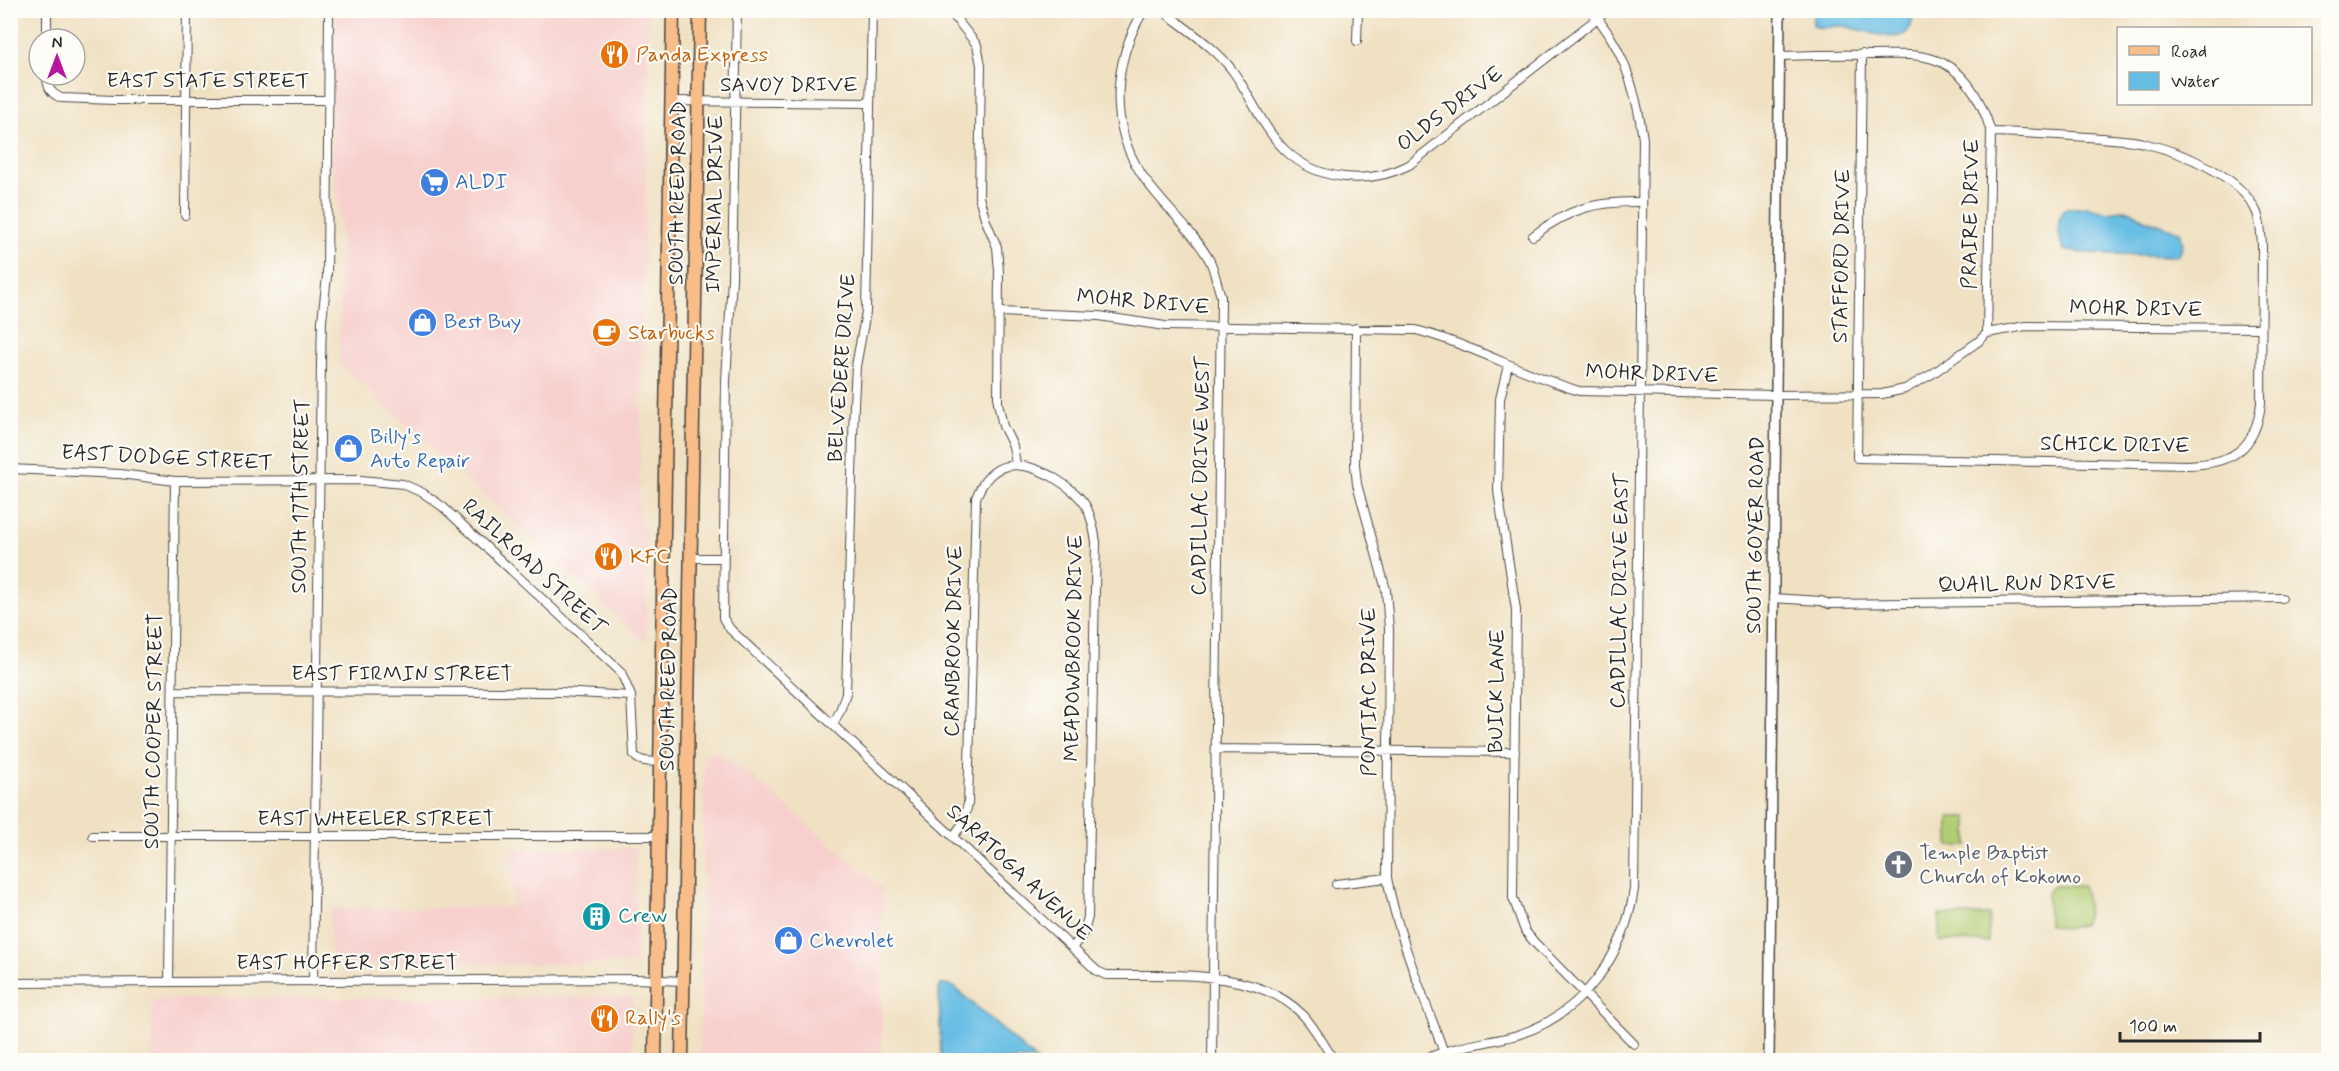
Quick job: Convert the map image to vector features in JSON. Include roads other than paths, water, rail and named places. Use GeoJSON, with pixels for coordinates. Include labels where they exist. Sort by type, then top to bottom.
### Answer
{"type":"FeatureCollection","features":[{"type":"Feature","properties":{"kind":"main road","name":"SOUTH REED ROAD"},"geometry":{"type":"LineString","coordinates":[[655,1060],[673,10]]}},
{"type":"Feature","properties":{"kind":"main road","name":"SOUTH REED ROAD"},"geometry":{"type":"LineString","coordinates":[[682,1060],[700,10]]}},
{"type":"Feature","properties":{"kind":"street"},"geometry":{"type":"LineString","coordinates":[[47,10],[47,27]]}},
{"type":"Feature","properties":{"kind":"street"},"geometry":{"type":"LineString","coordinates":[[185,215],[187,10]]}},
{"type":"Feature","properties":{"kind":"street","name":"SOUTH 17TH STREET"},"geometry":{"type":"LineString","coordinates":[[313,981],[322,321],[327,276],[329,10]]}},
{"type":"Feature","properties":{"kind":"street","name":"IMPERIAL DRIVE"},"geometry":{"type":"LineString","coordinates":[[722,614],[726,380],[732,279],[737,10]]}},
{"type":"Feature","properties":{"kind":"street","name":"BELVEDERE DRIVE"},"geometry":{"type":"LineString","coordinates":[[833,724],[846,693],[854,404],[856,366],[866,312],[868,265],[872,10]]}},
{"type":"Feature","properties":{"kind":"street"},"geometry":{"type":"LineString","coordinates":[[949,10],[977,45],[979,51],[981,65],[979,197],[997,247],[998,403],[1003,426],[1013,446],[1016,464]]}},
{"type":"Feature","properties":{"kind":"street","name":"CADILLAC DRIVE WEST"},"geometry":{"type":"LineString","coordinates":[[1144,10],[1132,30],[1122,58],[1118,96],[1120,122],[1129,150],[1142,175],[1199,244],[1211,263],[1221,296],[1212,1060]]}},
{"type":"Feature","properties":{"kind":"street","name":"OLDS DRIVE"},"geometry":{"type":"LineString","coordinates":[[1162,10],[1222,58],[1285,150],[1305,164],[1330,175],[1344,178],[1376,176],[1395,172],[1409,165],[1608,10]]}},
{"type":"Feature","properties":{"kind":"street"},"geometry":{"type":"LineString","coordinates":[[1357,41],[1358,10]]}},
{"type":"Feature","properties":{"kind":"street","name":"CADILLAC DRIVE EAST"},"geometry":{"type":"LineString","coordinates":[[1424,1060],[1443,1050],[1518,1034],[1549,1020],[1585,994],[1608,967],[1623,936],[1635,889],[1643,139],[1639,108],[1627,71],[1598,19],[1590,10]]}},
{"type":"Feature","properties":{"kind":"street","name":"SOUTH GOYER ROAD"},"geometry":{"type":"LineString","coordinates":[[1769,1060],[1780,10]]}},
{"type":"Feature","properties":{"kind":"street","name":"PRAIRE DRIVE"},"geometry":{"type":"LineString","coordinates":[[1780,56],[1862,54],[1908,55],[1934,59],[1954,70],[1973,88],[1984,108],[1991,132],[1987,333]]}},
{"type":"Feature","properties":{"kind":"street","name":"STAFFORD DRIVE"},"geometry":{"type":"LineString","coordinates":[[1857,458],[1862,54]]}},
{"type":"Feature","properties":{"kind":"street","name":"EAST STATE STREET"},"geometry":{"type":"LineString","coordinates":[[48,87],[53,94],[61,98],[328,99]]}},
{"type":"Feature","properties":{"kind":"street","name":"SAVOY DRIVE"},"geometry":{"type":"LineString","coordinates":[[672,101],[870,103]]}},
{"type":"Feature","properties":{"kind":"street","name":"SCHICK DRIVE"},"geometry":{"type":"LineString","coordinates":[[1857,458],[2210,464],[2241,451],[2251,438],[2259,418],[2261,228],[2256,211],[2240,189],[2219,173],[2182,155],[2141,142],[2072,135],[1991,132]]}},
{"type":"Feature","properties":{"kind":"street"},"geometry":{"type":"LineString","coordinates":[[1533,236],[1554,220],[1580,208],[1606,203],[1642,202]]}},
{"type":"Feature","properties":{"kind":"street","name":"MOHR DRIVE"},"geometry":{"type":"LineString","coordinates":[[999,312],[1099,315],[1165,326],[1416,330],[1442,337],[1548,382],[1578,391],[1640,394],[1882,394],[1905,389],[1932,374],[1987,333],[2026,326],[2261,328]]}},
{"type":"Feature","properties":{"kind":"street","name":"PONTIAC DRIVE"},"geometry":{"type":"LineString","coordinates":[[1356,328],[1354,465],[1357,484],[1386,590],[1389,629],[1387,878],[1401,934],[1443,1050]]}},
{"type":"Feature","properties":{"kind":"street","name":"BUICK LANE"},"geometry":{"type":"LineString","coordinates":[[1508,365],[1500,399],[1498,491],[1516,610],[1514,898],[1517,912],[1534,943],[1634,1044]]}},
{"type":"Feature","properties":{"kind":"street","name":"CRANBROOK DRIVE"},"geometry":{"type":"LineString","coordinates":[[953,837],[963,823],[968,804],[976,498],[989,477],[1008,465],[1016,464]]}},
{"type":"Feature","properties":{"kind":"street","name":"MEADOWBROOK DRIVE"},"geometry":{"type":"LineString","coordinates":[[1016,464],[1034,467],[1065,484],[1076,494],[1085,504],[1093,521],[1096,542],[1088,916],[1084,932],[1073,947]]}},
{"type":"Feature","properties":{"kind":"street","name":"EAST DODGE STREET"},"geometry":{"type":"LineString","coordinates":[[10,469],[120,474],[175,481],[361,480],[394,483]]}},
{"type":"Feature","properties":{"kind":"street","name":"SOUTH COOPER STREET"},"geometry":{"type":"LineString","coordinates":[[169,982],[175,481]]}},
{"type":"Feature","properties":{"kind":"street","name":"RAILROAD STREET"},"geometry":{"type":"LineString","coordinates":[[394,483],[423,493],[443,507],[621,672],[631,696]]}},
{"type":"Feature","properties":{"kind":"street"},"geometry":{"type":"LineString","coordinates":[[691,558],[723,558]]}},
{"type":"Feature","properties":{"kind":"street","name":"QUAIL RUN DRIVE"},"geometry":{"type":"LineString","coordinates":[[1773,598],[1821,601],[1829,604],[2282,598]]}},
{"type":"Feature","properties":{"kind":"street","name":"SARATOGA AVENUE"},"geometry":{"type":"LineString","coordinates":[[722,614],[730,628],[1097,971],[1106,975],[1213,978],[1239,981],[1266,990],[1302,1014],[1334,1060]]}},
{"type":"Feature","properties":{"kind":"street","name":"EAST FIRMIN STREET"},"geometry":{"type":"LineString","coordinates":[[172,691],[560,692],[631,696]]}},
{"type":"Feature","properties":{"kind":"street"},"geometry":{"type":"LineString","coordinates":[[631,696],[634,756],[643,761],[660,762]]}},
{"type":"Feature","properties":{"kind":"street"},"geometry":{"type":"LineString","coordinates":[[1216,749],[1515,752]]}},
{"type":"Feature","properties":{"kind":"street","name":"EAST WHEELER STREET"},"geometry":{"type":"LineString","coordinates":[[93,837],[659,836]]}},
{"type":"Feature","properties":{"kind":"street"},"geometry":{"type":"LineString","coordinates":[[1336,884],[1387,878]]}},
{"type":"Feature","properties":{"kind":"street","name":"EAST HOFFER STREET"},"geometry":{"type":"LineString","coordinates":[[10,983],[683,981]]}},
{"type":"Feature","properties":{"kind":"water"},"geometry":{"type":"Polygon","coordinates":[[[1813,10],[1912,11],[1911,25],[1906,33],[1898,36],[1874,34],[1841,26],[1820,28],[1813,25],[1813,10]]]}},
{"type":"Feature","properties":{"kind":"water"},"geometry":{"type":"Polygon","coordinates":[[[2090,207],[2108,212],[2131,211],[2144,219],[2180,232],[2182,248],[2176,256],[2082,253],[2064,250],[2059,229],[2064,209],[2090,207]]]}},
{"type":"Feature","properties":{"kind":"water"},"geometry":{"type":"Polygon","coordinates":[[[947,984],[954,987],[1036,1060],[941,1060],[939,990],[941,985],[947,984]]]}},
{"type":"Feature","properties":{"kind":"place","name":"Panda Express"},"geometry":{"type":"Point","coordinates":[615,55]}},
{"type":"Feature","properties":{"kind":"place","name":"ALDI"},"geometry":{"type":"Point","coordinates":[434,182]}},
{"type":"Feature","properties":{"kind":"place","name":"Best Buy"},"geometry":{"type":"Point","coordinates":[423,322]}},
{"type":"Feature","properties":{"kind":"place","name":"Starbucks"},"geometry":{"type":"Point","coordinates":[607,333]}},
{"type":"Feature","properties":{"kind":"place","name":"Billy's Auto Repair"},"geometry":{"type":"Point","coordinates":[349,449]}},
{"type":"Feature","properties":{"kind":"place","name":"KFC"},"geometry":{"type":"Point","coordinates":[609,557]}},
{"type":"Feature","properties":{"kind":"place","name":"Temple Baptist Church of Kokomo"},"geometry":{"type":"Point","coordinates":[1898,865]}},
{"type":"Feature","properties":{"kind":"place","name":"Crew"},"geometry":{"type":"Point","coordinates":[597,916]}},
{"type":"Feature","properties":{"kind":"place","name":"Chevrolet"},"geometry":{"type":"Point","coordinates":[788,941]}},
{"type":"Feature","properties":{"kind":"place","name":"Rally's"},"geometry":{"type":"Point","coordinates":[604,1018]}}]}
